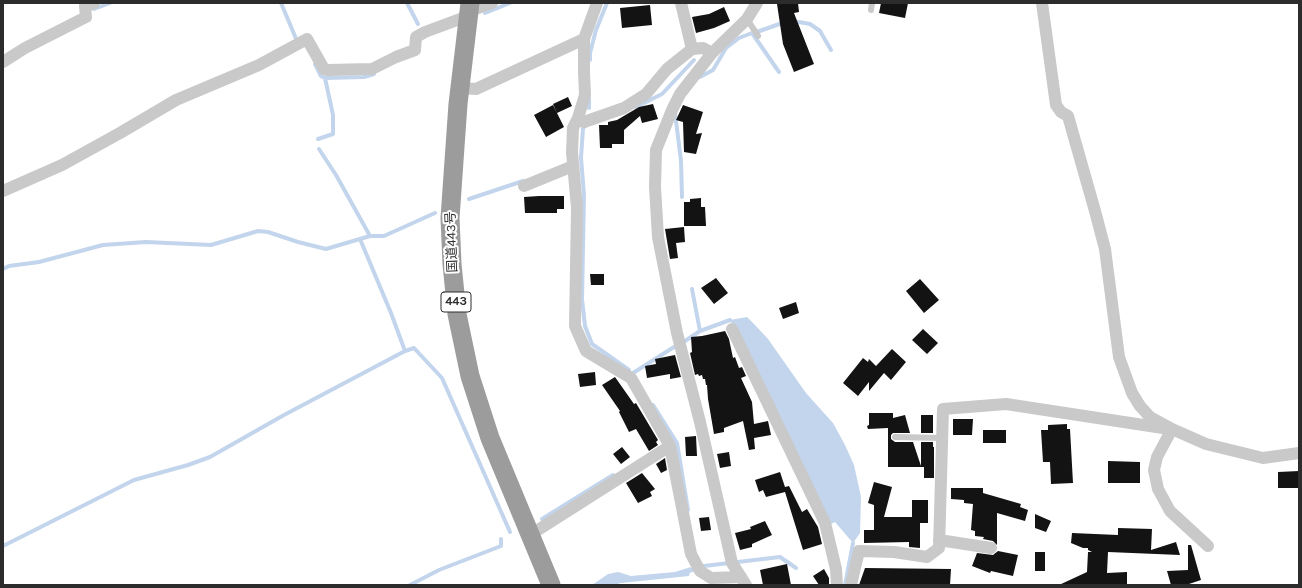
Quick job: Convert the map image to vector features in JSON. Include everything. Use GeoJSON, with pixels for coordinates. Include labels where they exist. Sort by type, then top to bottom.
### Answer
{"type":"FeatureCollection","features":[{"type":"Feature","properties":{"kind":"highway","name":"国道443号"},"geometry":{"type":"LineString","coordinates":[[469,10],[460,88],[450,218],[452,264],[457,314],[470,376],[490,438],[551,585]]}},
{"type":"Feature","properties":{"kind":"street"},"geometry":{"type":"LineString","coordinates":[[3,62],[25,48],[86,17],[85,6],[94,3]]}},
{"type":"Feature","properties":{"kind":"street"},"geometry":{"type":"LineString","coordinates":[[3,191],[62,165],[176,100],[259,65],[307,39],[324,68],[327,70],[372,68],[416,50],[416,37],[425,32],[469,10],[492,3]]}},
{"type":"Feature","properties":{"kind":"street"},"geometry":{"type":"LineString","coordinates":[[597,3],[584,39],[585,95],[578,118],[573,128],[572,152],[577,208],[576,326],[586,350],[631,378],[670,446],[691,554],[700,571],[711,578],[743,581]]}},
{"type":"Feature","properties":{"kind":"street"},"geometry":{"type":"LineString","coordinates":[[681,3],[692,49]]}},
{"type":"Feature","properties":{"kind":"street"},"geometry":{"type":"LineString","coordinates":[[743,581],[732,563],[700,422],[677,334],[658,237],[655,187],[656,150],[680,94],[712,53],[749,23],[757,3]]}},
{"type":"Feature","properties":{"kind":"street"},"geometry":{"type":"LineString","coordinates":[[1042,3],[1056,105],[1061,112],[1068,116],[1105,249],[1119,357],[1132,393],[1140,406],[1150,417],[1172,429],[1206,444],[1263,458],[1299,453]]}},
{"type":"Feature","properties":{"kind":"street"},"geometry":{"type":"LineString","coordinates":[[460,88],[476,89],[584,39]]}},
{"type":"Feature","properties":{"kind":"street"},"geometry":{"type":"LineString","coordinates":[[578,118],[584,122],[624,108],[646,94],[667,69],[692,49],[703,48],[712,53]]}},
{"type":"Feature","properties":{"kind":"street"},"geometry":{"type":"LineString","coordinates":[[524,186],[573,166]]}},
{"type":"Feature","properties":{"kind":"street"},"geometry":{"type":"LineString","coordinates":[[732,329],[825,523],[836,569],[837,585]]}},
{"type":"Feature","properties":{"kind":"street"},"geometry":{"type":"LineString","coordinates":[[851,585],[859,551],[894,552],[927,557],[939,548],[943,408],[1006,404],[1172,429]]}},
{"type":"Feature","properties":{"kind":"street"},"geometry":{"type":"LineString","coordinates":[[1172,429],[1157,457],[1154,470],[1158,488],[1170,510],[1208,546]]}},
{"type":"Feature","properties":{"kind":"street"},"geometry":{"type":"LineString","coordinates":[[530,535],[670,446]]}},
{"type":"Feature","properties":{"kind":"street"},"geometry":{"type":"LineString","coordinates":[[940,540],[991,548]]}},
{"type":"Feature","properties":{"kind":"lane"},"geometry":{"type":"LineString","coordinates":[[749,23],[758,36]]}},
{"type":"Feature","properties":{"kind":"lane"},"geometry":{"type":"LineString","coordinates":[[896,437],[942,438]]}},
{"type":"Feature","properties":{"kind":"water"},"geometry":{"type":"Polygon","coordinates":[[[747,317],[768,339],[806,393],[833,423],[845,445],[854,465],[861,497],[860,533],[853,543],[835,522],[829,525],[730,320],[747,317]]]}},
{"type":"Feature","properties":{"kind":"water"},"geometry":{"type":"Polygon","coordinates":[[[691,567],[689,576],[614,585],[592,585],[608,574],[618,572],[631,576],[675,572],[691,567]]]}},
{"type":"Feature","properties":{"kind":"building"},"geometry":{"type":"Polygon","coordinates":[[[798,3],[799,12],[794,13],[814,64],[794,72],[783,44],[777,4],[798,3]]]}},
{"type":"Feature","properties":{"kind":"building"},"geometry":{"type":"Polygon","coordinates":[[[881,3],[908,3],[905,18],[879,13],[881,3]]]}},
{"type":"Feature","properties":{"kind":"building"},"geometry":{"type":"Polygon","coordinates":[[[650,5],[652,25],[622,28],[620,8],[650,5]]]}},
{"type":"Feature","properties":{"kind":"building"},"geometry":{"type":"Polygon","coordinates":[[[724,7],[730,21],[714,28],[696,33],[692,17],[709,14],[724,7]]]}},
{"type":"Feature","properties":{"kind":"building"},"geometry":{"type":"Polygon","coordinates":[[[568,97],[572,106],[557,113],[553,104],[568,97]]]}},
{"type":"Feature","properties":{"kind":"building"},"geometry":{"type":"Polygon","coordinates":[[[653,104],[658,119],[642,123],[640,116],[624,130],[624,144],[612,144],[612,148],[600,148],[599,125],[608,125],[608,122],[617,120],[639,107],[653,104]]]}},
{"type":"Feature","properties":{"kind":"building"},"geometry":{"type":"Polygon","coordinates":[[[553,105],[564,127],[546,137],[534,115],[553,105]]]}},
{"type":"Feature","properties":{"kind":"building"},"geometry":{"type":"Polygon","coordinates":[[[683,105],[703,112],[696,134],[702,133],[696,154],[684,152],[683,122],[676,120],[683,105]]]}},
{"type":"Feature","properties":{"kind":"building"},"geometry":{"type":"Polygon","coordinates":[[[564,196],[564,209],[557,209],[557,213],[525,213],[524,197],[564,196]]]}},
{"type":"Feature","properties":{"kind":"building"},"geometry":{"type":"Polygon","coordinates":[[[701,198],[701,207],[705,207],[706,226],[684,226],[684,202],[690,202],[690,199],[701,198]]]}},
{"type":"Feature","properties":{"kind":"building"},"geometry":{"type":"Polygon","coordinates":[[[684,227],[685,242],[676,243],[678,258],[670,259],[665,229],[684,227]]]}},
{"type":"Feature","properties":{"kind":"building"},"geometry":{"type":"Polygon","coordinates":[[[590,274],[604,274],[604,285],[591,285],[590,274]]]}},
{"type":"Feature","properties":{"kind":"building"},"geometry":{"type":"Polygon","coordinates":[[[716,278],[728,293],[714,304],[701,288],[716,278]]]}},
{"type":"Feature","properties":{"kind":"building"},"geometry":{"type":"Polygon","coordinates":[[[920,279],[939,300],[924,313],[906,291],[920,279]]]}},
{"type":"Feature","properties":{"kind":"building"},"geometry":{"type":"Polygon","coordinates":[[[796,302],[799,313],[783,319],[779,308],[796,302]]]}},
{"type":"Feature","properties":{"kind":"building"},"geometry":{"type":"Polygon","coordinates":[[[923,329],[938,343],[927,354],[912,340],[923,329]]]}},
{"type":"Feature","properties":{"kind":"building"},"geometry":{"type":"Polygon","coordinates":[[[725,331],[729,339],[733,358],[735,357],[739,368],[742,367],[746,376],[741,378],[752,402],[754,424],[768,421],[771,435],[754,438],[755,449],[749,450],[743,421],[724,428],[724,432],[714,434],[707,385],[702,375],[695,375],[690,353],[692,352],[691,337],[725,331]]]}},
{"type":"Feature","properties":{"kind":"building"},"geometry":{"type":"Polygon","coordinates":[[[892,349],[906,362],[891,380],[884,373],[869,391],[869,382],[858,396],[843,383],[863,358],[868,362],[869,359],[876,366],[892,349]]]}},
{"type":"Feature","properties":{"kind":"building"},"geometry":{"type":"Polygon","coordinates":[[[675,355],[681,377],[670,379],[670,374],[647,378],[645,366],[656,364],[655,359],[675,355]]]}},
{"type":"Feature","properties":{"kind":"building"},"geometry":{"type":"Polygon","coordinates":[[[595,372],[596,385],[580,387],[578,374],[595,372]]]}},
{"type":"Feature","properties":{"kind":"building"},"geometry":{"type":"Polygon","coordinates":[[[615,377],[634,404],[636,403],[658,440],[656,442],[658,445],[649,451],[636,429],[629,432],[619,412],[620,411],[602,385],[615,377]]]}},
{"type":"Feature","properties":{"kind":"building"},"geometry":{"type":"Polygon","coordinates":[[[869,413],[893,413],[893,418],[905,415],[910,433],[893,433],[891,435],[891,439],[895,442],[913,442],[921,466],[921,442],[933,442],[934,478],[924,478],[924,467],[888,467],[888,428],[868,429],[869,413]]]}},
{"type":"Feature","properties":{"kind":"building"},"geometry":{"type":"Polygon","coordinates":[[[921,415],[933,415],[933,433],[921,433],[921,415]]]}},
{"type":"Feature","properties":{"kind":"building"},"geometry":{"type":"Polygon","coordinates":[[[953,419],[973,419],[972,435],[953,435],[953,419]]]}},
{"type":"Feature","properties":{"kind":"building"},"geometry":{"type":"Polygon","coordinates":[[[1067,424],[1067,429],[1070,429],[1073,483],[1051,484],[1050,462],[1043,462],[1041,430],[1048,430],[1048,425],[1067,424]]]}},
{"type":"Feature","properties":{"kind":"building"},"geometry":{"type":"Polygon","coordinates":[[[983,430],[1006,430],[1006,443],[983,443],[983,430]]]}},
{"type":"Feature","properties":{"kind":"building"},"geometry":{"type":"Polygon","coordinates":[[[696,436],[697,456],[686,456],[685,437],[696,436]]]}},
{"type":"Feature","properties":{"kind":"building"},"geometry":{"type":"Polygon","coordinates":[[[622,447],[630,457],[621,464],[613,454],[622,447]]]}},
{"type":"Feature","properties":{"kind":"building"},"geometry":{"type":"Polygon","coordinates":[[[729,452],[731,466],[720,468],[717,454],[729,452]]]}},
{"type":"Feature","properties":{"kind":"building"},"geometry":{"type":"Polygon","coordinates":[[[665,458],[667,470],[661,473],[656,464],[665,458]]]}},
{"type":"Feature","properties":{"kind":"building"},"geometry":{"type":"Polygon","coordinates":[[[1108,461],[1140,462],[1140,483],[1108,483],[1108,461]]]}},
{"type":"Feature","properties":{"kind":"building"},"geometry":{"type":"Polygon","coordinates":[[[1299,471],[1299,488],[1278,488],[1278,472],[1299,471]]]}},
{"type":"Feature","properties":{"kind":"building"},"geometry":{"type":"Polygon","coordinates":[[[780,472],[785,487],[789,486],[802,512],[807,509],[818,527],[822,544],[803,550],[785,492],[766,497],[763,490],[759,492],[755,480],[780,472]]]}},
{"type":"Feature","properties":{"kind":"building"},"geometry":{"type":"Polygon","coordinates":[[[642,473],[655,489],[650,492],[652,496],[638,503],[626,483],[642,473]]]}},
{"type":"Feature","properties":{"kind":"building"},"geometry":{"type":"Polygon","coordinates":[[[874,482],[892,487],[884,517],[912,517],[912,500],[928,500],[928,523],[920,523],[920,548],[909,547],[909,542],[864,543],[864,530],[874,530],[874,505],[868,503],[874,482]]]}},
{"type":"Feature","properties":{"kind":"building"},"geometry":{"type":"Polygon","coordinates":[[[951,488],[983,488],[983,493],[1021,504],[1020,507],[1028,510],[1025,521],[997,513],[997,545],[993,541],[983,539],[984,537],[975,536],[975,531],[971,530],[973,504],[964,503],[964,500],[951,499],[951,488]]]}},
{"type":"Feature","properties":{"kind":"building"},"geometry":{"type":"Polygon","coordinates":[[[1035,514],[1051,521],[1046,532],[1035,528],[1035,514]]]}},
{"type":"Feature","properties":{"kind":"building"},"geometry":{"type":"Polygon","coordinates":[[[709,517],[711,530],[701,531],[699,518],[709,517]]]}},
{"type":"Feature","properties":{"kind":"building"},"geometry":{"type":"Polygon","coordinates":[[[765,521],[772,535],[752,544],[752,547],[740,550],[735,533],[751,529],[750,527],[765,521]]]}},
{"type":"Feature","properties":{"kind":"building"},"geometry":{"type":"Polygon","coordinates":[[[1118,528],[1152,529],[1151,550],[1176,542],[1180,555],[1108,552],[1107,573],[1127,572],[1127,585],[1059,585],[1087,572],[1088,552],[1092,552],[1088,550],[1088,548],[1083,548],[1071,543],[1072,533],[1118,535],[1118,528]]]}},
{"type":"Feature","properties":{"kind":"building"},"geometry":{"type":"Polygon","coordinates":[[[1188,545],[1191,545],[1201,580],[1186,585],[1171,585],[1167,571],[1188,570],[1188,545]]]}},
{"type":"Feature","properties":{"kind":"building"},"geometry":{"type":"Polygon","coordinates":[[[998,551],[1018,555],[1013,576],[991,571],[990,573],[972,566],[977,553],[993,555],[998,551]]]}},
{"type":"Feature","properties":{"kind":"building"},"geometry":{"type":"Polygon","coordinates":[[[1035,552],[1045,552],[1045,571],[1035,571],[1035,552]]]}},
{"type":"Feature","properties":{"kind":"building"},"geometry":{"type":"Polygon","coordinates":[[[787,564],[791,585],[763,585],[760,570],[787,564]]]}},
{"type":"Feature","properties":{"kind":"building"},"geometry":{"type":"Polygon","coordinates":[[[865,568],[951,569],[950,585],[859,585],[865,568]]]}},
{"type":"Feature","properties":{"kind":"building"},"geometry":{"type":"Polygon","coordinates":[[[824,569],[829,578],[829,585],[819,585],[813,576],[824,569]]]}},
{"type":"Feature","properties":{"kind":"waterway"},"geometry":{"type":"LineString","coordinates":[[94,9],[110,3]]}},
{"type":"Feature","properties":{"kind":"waterway"},"geometry":{"type":"LineString","coordinates":[[281,3],[297,41]]}},
{"type":"Feature","properties":{"kind":"waterway"},"geometry":{"type":"LineString","coordinates":[[407,3],[418,24]]}},
{"type":"Feature","properties":{"kind":"waterway"},"geometry":{"type":"LineString","coordinates":[[485,13],[510,3]]}},
{"type":"Feature","properties":{"kind":"waterway"},"geometry":{"type":"LineString","coordinates":[[590,60],[590,53],[596,30],[607,3]]}},
{"type":"Feature","properties":{"kind":"waterway"},"geometry":{"type":"LineString","coordinates":[[754,33],[785,22]]}},
{"type":"Feature","properties":{"kind":"waterway"},"geometry":{"type":"LineString","coordinates":[[792,22],[810,24],[820,31],[831,50]]}},
{"type":"Feature","properties":{"kind":"waterway"},"geometry":{"type":"LineString","coordinates":[[700,77],[713,70],[726,48],[739,38],[752,33],[779,72]]}},
{"type":"Feature","properties":{"kind":"waterway"},"geometry":{"type":"LineString","coordinates":[[636,107],[662,94],[694,60]]}},
{"type":"Feature","properties":{"kind":"waterway"},"geometry":{"type":"LineString","coordinates":[[315,64],[321,76],[325,78],[364,77],[374,74]]}},
{"type":"Feature","properties":{"kind":"waterway"},"geometry":{"type":"LineString","coordinates":[[318,139],[333,134],[333,115],[325,78]]}},
{"type":"Feature","properties":{"kind":"waterway"},"geometry":{"type":"LineString","coordinates":[[589,99],[589,108]]}},
{"type":"Feature","properties":{"kind":"waterway"},"geometry":{"type":"LineString","coordinates":[[675,113],[681,161],[682,197]]}},
{"type":"Feature","properties":{"kind":"waterway"},"geometry":{"type":"LineString","coordinates":[[587,125],[583,128],[581,158],[584,195],[582,299],[585,326],[592,344],[629,370]]}},
{"type":"Feature","properties":{"kind":"waterway"},"geometry":{"type":"LineString","coordinates":[[319,149],[336,175],[370,236]]}},
{"type":"Feature","properties":{"kind":"waterway"},"geometry":{"type":"LineString","coordinates":[[469,199],[523,181]]}},
{"type":"Feature","properties":{"kind":"waterway"},"geometry":{"type":"LineString","coordinates":[[3,269],[9,266],[39,262],[103,245],[146,242],[211,245],[258,231],[268,232],[326,249],[370,236],[384,236],[435,213]]}},
{"type":"Feature","properties":{"kind":"waterway"},"geometry":{"type":"LineString","coordinates":[[360,239],[405,351]]}},
{"type":"Feature","properties":{"kind":"waterway"},"geometry":{"type":"LineString","coordinates":[[692,289],[700,331]]}},
{"type":"Feature","properties":{"kind":"waterway"},"geometry":{"type":"LineString","coordinates":[[685,341],[700,331],[730,320]]}},
{"type":"Feature","properties":{"kind":"waterway"},"geometry":{"type":"LineString","coordinates":[[633,373],[674,347]]}},
{"type":"Feature","properties":{"kind":"waterway"},"geometry":{"type":"LineString","coordinates":[[3,546],[134,480],[188,465],[210,457],[284,415],[405,351],[414,348],[442,378],[510,532]]}},
{"type":"Feature","properties":{"kind":"waterway"},"geometry":{"type":"LineString","coordinates":[[653,405],[677,443],[688,510]]}},
{"type":"Feature","properties":{"kind":"waterway"},"geometry":{"type":"LineString","coordinates":[[542,519],[613,475]]}},
{"type":"Feature","properties":{"kind":"waterway"},"geometry":{"type":"LineString","coordinates":[[410,585],[439,570],[501,546],[501,539]]}},
{"type":"Feature","properties":{"kind":"waterway"},"geometry":{"type":"LineString","coordinates":[[845,585],[853,543]]}},
{"type":"Feature","properties":{"kind":"waterway"},"geometry":{"type":"LineString","coordinates":[[686,572],[704,566],[780,557],[796,568]]}}]}
